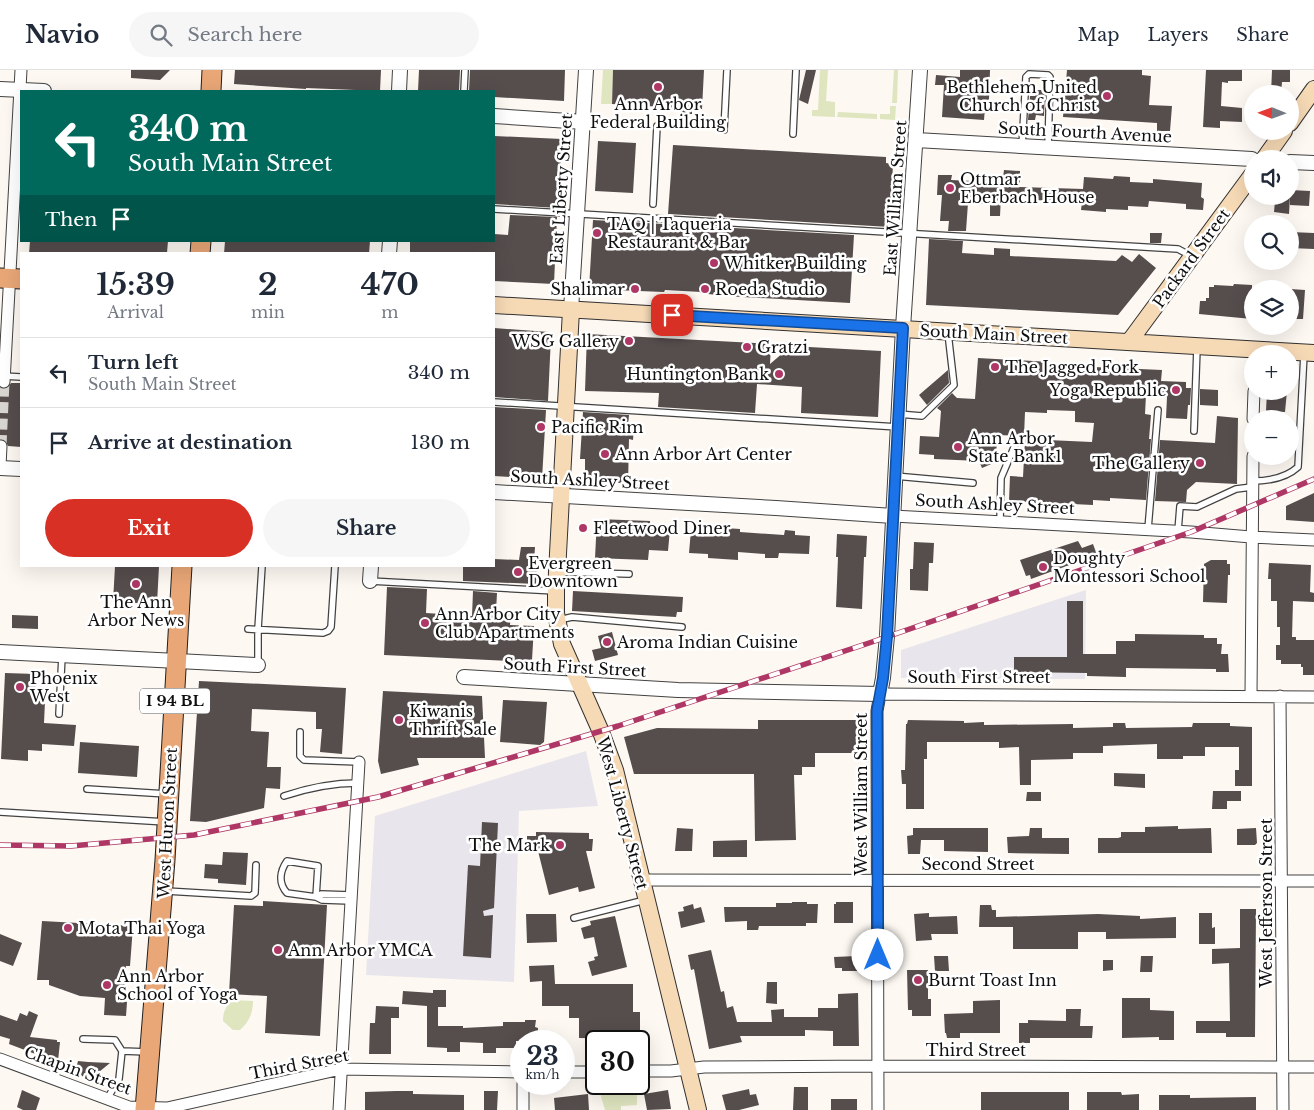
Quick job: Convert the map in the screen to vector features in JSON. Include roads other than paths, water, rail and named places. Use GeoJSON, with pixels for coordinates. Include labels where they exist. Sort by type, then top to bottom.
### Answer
{"type":"FeatureCollection","features":[{"type":"Feature","properties":{"kind":"main road"},"geometry":{"type":"LineString","coordinates":[[210,90],[212,70]]}},
{"type":"Feature","properties":{"kind":"main road"},"geometry":{"type":"LineString","coordinates":[[1299,110],[1314,89]]}},
{"type":"Feature","properties":{"kind":"main road","name":"Packard Street"},"geometry":{"type":"LineString","coordinates":[[1130,342],[1244,186]]}},
{"type":"Feature","properties":{"kind":"main road","name":"South Main Street"},"geometry":{"type":"LineString","coordinates":[[495,305],[903,328],[1197,346],[1244,351]]}},
{"type":"Feature","properties":{"kind":"main road","name":"West Liberty Street"},"geometry":{"type":"LineString","coordinates":[[571,310],[556,591],[557,620],[562,644],[601,732],[614,770],[698,1110]]}},
{"type":"Feature","properties":{"kind":"main road","name":"West Huron Street"},"geometry":{"type":"LineString","coordinates":[[145,1109],[168,822],[182,567]]}},
{"type":"Feature","properties":{"kind":"street"},"geometry":{"type":"LineString","coordinates":[[3,378],[21,70]]}},
{"type":"Feature","properties":{"kind":"street"},"geometry":{"type":"LineString","coordinates":[[399,90],[400,70]]}},
{"type":"Feature","properties":{"kind":"street","name":"East Liberty Street"},"geometry":{"type":"LineString","coordinates":[[571,310],[586,70]]}},
{"type":"Feature","properties":{"kind":"street","name":"East William Street"},"geometry":{"type":"LineString","coordinates":[[903,328],[920,70]]}},
{"type":"Feature","properties":{"kind":"street"},"geometry":{"type":"LineString","coordinates":[[0,89],[20,90]]}},
{"type":"Feature","properties":{"kind":"street"},"geometry":{"type":"LineString","coordinates":[[495,116],[584,122]]}},
{"type":"Feature","properties":{"kind":"street","name":"South Fourth Avenue"},"geometry":{"type":"LineString","coordinates":[[916,140],[1244,160]]}},
{"type":"Feature","properties":{"kind":"street"},"geometry":{"type":"LineString","coordinates":[[1299,162],[1314,163]]}},
{"type":"Feature","properties":{"kind":"street","name":"West William Street"},"geometry":{"type":"LineString","coordinates":[[878,1110],[877,711],[883,678],[887,636],[903,328]]}},
{"type":"Feature","properties":{"kind":"street"},"geometry":{"type":"LineString","coordinates":[[1,446],[0,467],[20,469]]}},
{"type":"Feature","properties":{"kind":"street"},"geometry":{"type":"LineString","coordinates":[[1251,696],[1253,465]]}},
{"type":"Feature","properties":{"kind":"street","name":"South Ashley Street"},"geometry":{"type":"LineString","coordinates":[[495,492],[1314,540]]}},
{"type":"Feature","properties":{"kind":"street"},"geometry":{"type":"LineString","coordinates":[[370,581],[371,567]]}},
{"type":"Feature","properties":{"kind":"street"},"geometry":{"type":"LineString","coordinates":[[0,652],[258,665]]}},
{"type":"Feature","properties":{"kind":"street","name":"South First Street"},"geometry":{"type":"LineString","coordinates":[[464,678],[678,690],[880,694],[1314,697]]}},
{"type":"Feature","properties":{"kind":"street","name":"West Jefferson Street"},"geometry":{"type":"LineString","coordinates":[[1280,696],[1283,1110]]}},
{"type":"Feature","properties":{"kind":"street"},"geometry":{"type":"LineString","coordinates":[[339,1110],[359,762]]}},
{"type":"Feature","properties":{"kind":"street","name":"Second Street"},"geometry":{"type":"LineString","coordinates":[[642,880],[1314,881]]}},
{"type":"Feature","properties":{"kind":"street","name":"Chapin Street"},"geometry":{"type":"LineString","coordinates":[[0,1059],[129,1107],[145,1109]]}},
{"type":"Feature","properties":{"kind":"street","name":"Third Street"},"geometry":{"type":"LineString","coordinates":[[650,1071],[704,1067],[878,1066],[1314,1067]]}},
{"type":"Feature","properties":{"kind":"street","name":"Third Street"},"geometry":{"type":"LineString","coordinates":[[145,1109],[167,1108],[341,1069],[510,1072]]}},
{"type":"Feature","properties":{"kind":"street"},"geometry":{"type":"LineString","coordinates":[[523,1095],[523,1110]]}},
{"type":"Feature","properties":{"kind":"lane"},"geometry":{"type":"LineString","coordinates":[[464,90],[465,70]]}},
{"type":"Feature","properties":{"kind":"lane"},"geometry":{"type":"LineString","coordinates":[[724,130],[727,70]]}},
{"type":"Feature","properties":{"kind":"lane"},"geometry":{"type":"LineString","coordinates":[[793,134],[796,70]]}},
{"type":"Feature","properties":{"kind":"lane"},"geometry":{"type":"LineString","coordinates":[[1022,146],[1026,77],[1028,74],[1048,75],[1050,77],[1048,148]]}},
{"type":"Feature","properties":{"kind":"lane"},"geometry":{"type":"LineString","coordinates":[[653,204],[657,126]]}},
{"type":"Feature","properties":{"kind":"lane"},"geometry":{"type":"LineString","coordinates":[[495,209],[1178,249],[1192,257]]}},
{"type":"Feature","properties":{"kind":"lane"},"geometry":{"type":"LineString","coordinates":[[495,402],[898,421],[922,416],[954,385],[948,331]]}},
{"type":"Feature","properties":{"kind":"lane"},"geometry":{"type":"LineString","coordinates":[[1194,431],[1197,346]]}},
{"type":"Feature","properties":{"kind":"lane"},"geometry":{"type":"LineString","coordinates":[[1178,531],[1180,504],[1197,507],[1236,489],[1269,481],[1292,472],[1298,467],[1302,372],[1309,352]]}},
{"type":"Feature","properties":{"kind":"lane"},"geometry":{"type":"LineString","coordinates":[[3,378],[20,377]]}},
{"type":"Feature","properties":{"kind":"lane"},"geometry":{"type":"LineString","coordinates":[[1148,529],[1158,410]]}},
{"type":"Feature","properties":{"kind":"lane"},"geometry":{"type":"LineString","coordinates":[[1000,522],[1001,478],[1015,444]]}},
{"type":"Feature","properties":{"kind":"lane"},"geometry":{"type":"LineString","coordinates":[[895,476],[973,483]]}},
{"type":"Feature","properties":{"kind":"lane"},"geometry":{"type":"LineString","coordinates":[[258,665],[262,567]]}},
{"type":"Feature","properties":{"kind":"lane"},"geometry":{"type":"LineString","coordinates":[[248,629],[323,633],[328,631],[331,627],[335,567]]}},
{"type":"Feature","properties":{"kind":"lane"},"geometry":{"type":"LineString","coordinates":[[557,572],[630,574]]}},
{"type":"Feature","properties":{"kind":"lane"},"geometry":{"type":"LineString","coordinates":[[370,581],[556,591]]}},
{"type":"Feature","properties":{"kind":"lane"},"geometry":{"type":"LineString","coordinates":[[557,620],[572,617],[682,627]]}},
{"type":"Feature","properties":{"kind":"lane"},"geometry":{"type":"LineString","coordinates":[[59,714],[62,656]]}},
{"type":"Feature","properties":{"kind":"lane"},"geometry":{"type":"LineString","coordinates":[[300,732],[300,756],[304,760],[359,762]]}},
{"type":"Feature","properties":{"kind":"lane"},"geometry":{"type":"LineString","coordinates":[[284,796],[310,788],[342,783],[358,783]]}},
{"type":"Feature","properties":{"kind":"lane"},"geometry":{"type":"LineString","coordinates":[[87,789],[169,794]]}},
{"type":"Feature","properties":{"kind":"lane"},"geometry":{"type":"LineString","coordinates":[[0,812],[168,822]]}},
{"type":"Feature","properties":{"kind":"lane"},"geometry":{"type":"LineString","coordinates":[[316,896],[318,866],[287,861],[282,868],[281,882],[286,893],[316,896],[321,894],[351,898]]}},
{"type":"Feature","properties":{"kind":"lane"},"geometry":{"type":"LineString","coordinates":[[163,891],[251,896],[254,893],[256,865]]}},
{"type":"Feature","properties":{"kind":"lane"},"geometry":{"type":"LineString","coordinates":[[574,918],[647,900]]}},
{"type":"Feature","properties":{"kind":"lane"},"geometry":{"type":"LineString","coordinates":[[84,1038],[115,1040],[122,1051],[119,1079],[106,1098]]}},
{"type":"Feature","properties":{"kind":"lane"},"geometry":{"type":"LineString","coordinates":[[122,1051],[150,1052]]}},
{"type":"Feature","properties":{"kind":"tunnel"},"geometry":{"type":"LineString","coordinates":[[1,446],[4,382]]}},
{"type":"Feature","properties":{"kind":"railway"},"geometry":{"type":"LineString","coordinates":[[0,845],[71,846],[194,835],[378,797],[618,726],[869,643],[1191,532],[1314,479]]}},
{"type":"Feature","properties":{"kind":"place","name":"Ann Arbor Federal Building"},"geometry":{"type":"Point","coordinates":[658,87]}},
{"type":"Feature","properties":{"kind":"place","name":"Bethlehem United Church of Christ"},"geometry":{"type":"Point","coordinates":[1107,96]}},
{"type":"Feature","properties":{"kind":"place","name":"Ottmar Eberbach House"},"geometry":{"type":"Point","coordinates":[950,188]}},
{"type":"Feature","properties":{"kind":"place","name":"TAQ | Taqueria Restaurant & Bar"},"geometry":{"type":"Point","coordinates":[597,233]}},
{"type":"Feature","properties":{"kind":"place","name":"Whitker Building"},"geometry":{"type":"Point","coordinates":[714,263]}},
{"type":"Feature","properties":{"kind":"place","name":"Shalimar"},"geometry":{"type":"Point","coordinates":[635,289]}},
{"type":"Feature","properties":{"kind":"place","name":"Roeda Studio"},"geometry":{"type":"Point","coordinates":[705,289]}},
{"type":"Feature","properties":{"kind":"place","name":"WSG Gallery"},"geometry":{"type":"Point","coordinates":[629,341]}},
{"type":"Feature","properties":{"kind":"place","name":"Gratzi"},"geometry":{"type":"Point","coordinates":[747,347]}},
{"type":"Feature","properties":{"kind":"place","name":"The Jagged Fork"},"geometry":{"type":"Point","coordinates":[995,367]}},
{"type":"Feature","properties":{"kind":"place","name":"Huntington Bank"},"geometry":{"type":"Point","coordinates":[779,374]}},
{"type":"Feature","properties":{"kind":"place","name":"Yoga Republic"},"geometry":{"type":"Point","coordinates":[1176,390]}},
{"type":"Feature","properties":{"kind":"place","name":"Pacific Rim"},"geometry":{"type":"Point","coordinates":[541,427]}},
{"type":"Feature","properties":{"kind":"place","name":"Ann Arbor State Bank1"},"geometry":{"type":"Point","coordinates":[958,447]}},
{"type":"Feature","properties":{"kind":"place","name":"Ann Arbor Art Center"},"geometry":{"type":"Point","coordinates":[605,454]}},
{"type":"Feature","properties":{"kind":"place","name":"The Gallery"},"geometry":{"type":"Point","coordinates":[1200,463]}},
{"type":"Feature","properties":{"kind":"place","name":"Fleetwood Diner"},"geometry":{"type":"Point","coordinates":[583,528]}},
{"type":"Feature","properties":{"kind":"place","name":"Doughty Montessori School"},"geometry":{"type":"Point","coordinates":[1043,567]}},
{"type":"Feature","properties":{"kind":"place","name":"Evergreen Downtown"},"geometry":{"type":"Point","coordinates":[518,572]}},
{"type":"Feature","properties":{"kind":"place","name":"The Ann Arbor News"},"geometry":{"type":"Point","coordinates":[136,584]}},
{"type":"Feature","properties":{"kind":"place","name":"Ann Arbor City Club Apartments"},"geometry":{"type":"Point","coordinates":[425,623]}},
{"type":"Feature","properties":{"kind":"place","name":"Aroma Indian Cuisine"},"geometry":{"type":"Point","coordinates":[607,642]}},
{"type":"Feature","properties":{"kind":"place","name":"Phoenix West"},"geometry":{"type":"Point","coordinates":[20,687]}},
{"type":"Feature","properties":{"kind":"place","name":"Kiwanis Thrift Sale"},"geometry":{"type":"Point","coordinates":[399,720]}},
{"type":"Feature","properties":{"kind":"place","name":"The Mark"},"geometry":{"type":"Point","coordinates":[560,845]}},
{"type":"Feature","properties":{"kind":"place","name":"Mota Thai Yoga"},"geometry":{"type":"Point","coordinates":[68,928]}},
{"type":"Feature","properties":{"kind":"place","name":"Ann Arbor YMCA"},"geometry":{"type":"Point","coordinates":[278,950]}},
{"type":"Feature","properties":{"kind":"place","name":"Burnt Toast Inn"},"geometry":{"type":"Point","coordinates":[918,980]}},
{"type":"Feature","properties":{"kind":"place","name":"Ann Arbor School of Yoga"},"geometry":{"type":"Point","coordinates":[107,985]}}]}
